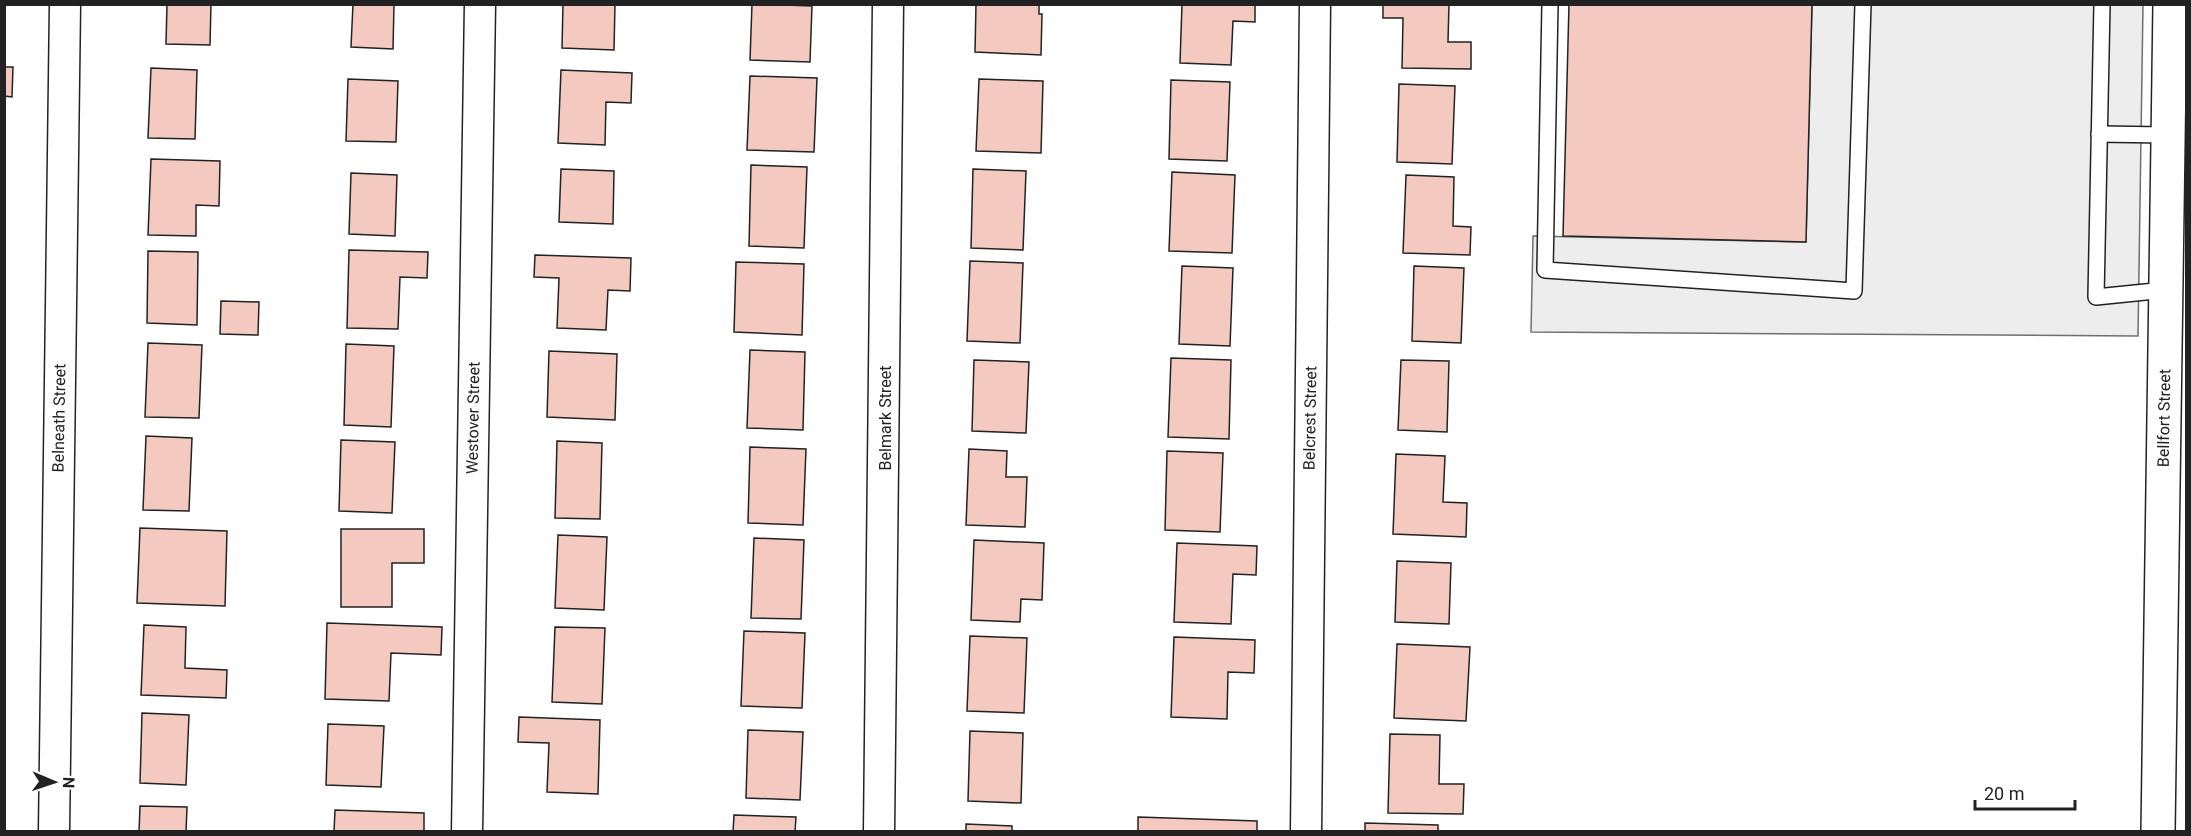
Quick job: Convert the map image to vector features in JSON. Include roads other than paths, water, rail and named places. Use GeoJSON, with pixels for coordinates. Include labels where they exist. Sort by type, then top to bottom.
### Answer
{"type":"FeatureCollection","features":[{"type":"Feature","properties":{"kind":"main road","name":"Bellfort Street"},"geometry":{"type":"LineString","coordinates":[[2158,831],[2176,291],[2168,135],[2170,4]]}},
{"type":"Feature","properties":{"kind":"street","name":"Belneath Street"},"geometry":{"type":"LineString","coordinates":[[54,831],[65,4]]}},
{"type":"Feature","properties":{"kind":"street","name":"Westover Street"},"geometry":{"type":"LineString","coordinates":[[467,831],[480,4]]}},
{"type":"Feature","properties":{"kind":"street","name":"Belmark Street"},"geometry":{"type":"LineString","coordinates":[[879,831],[888,4]]}},
{"type":"Feature","properties":{"kind":"street","name":"Belcrest Street"},"geometry":{"type":"LineString","coordinates":[[1306,831],[1315,4]]}},
{"type":"Feature","properties":{"kind":"lane"},"geometry":{"type":"LineString","coordinates":[[1550,4],[1545,270],[1854,291],[1863,4]]}},
{"type":"Feature","properties":{"kind":"lane"},"geometry":{"type":"LineString","coordinates":[[2102,4],[2096,297],[2176,291]]}},
{"type":"Feature","properties":{"kind":"lane"},"geometry":{"type":"LineString","coordinates":[[2099,134],[2168,135]]}}]}
